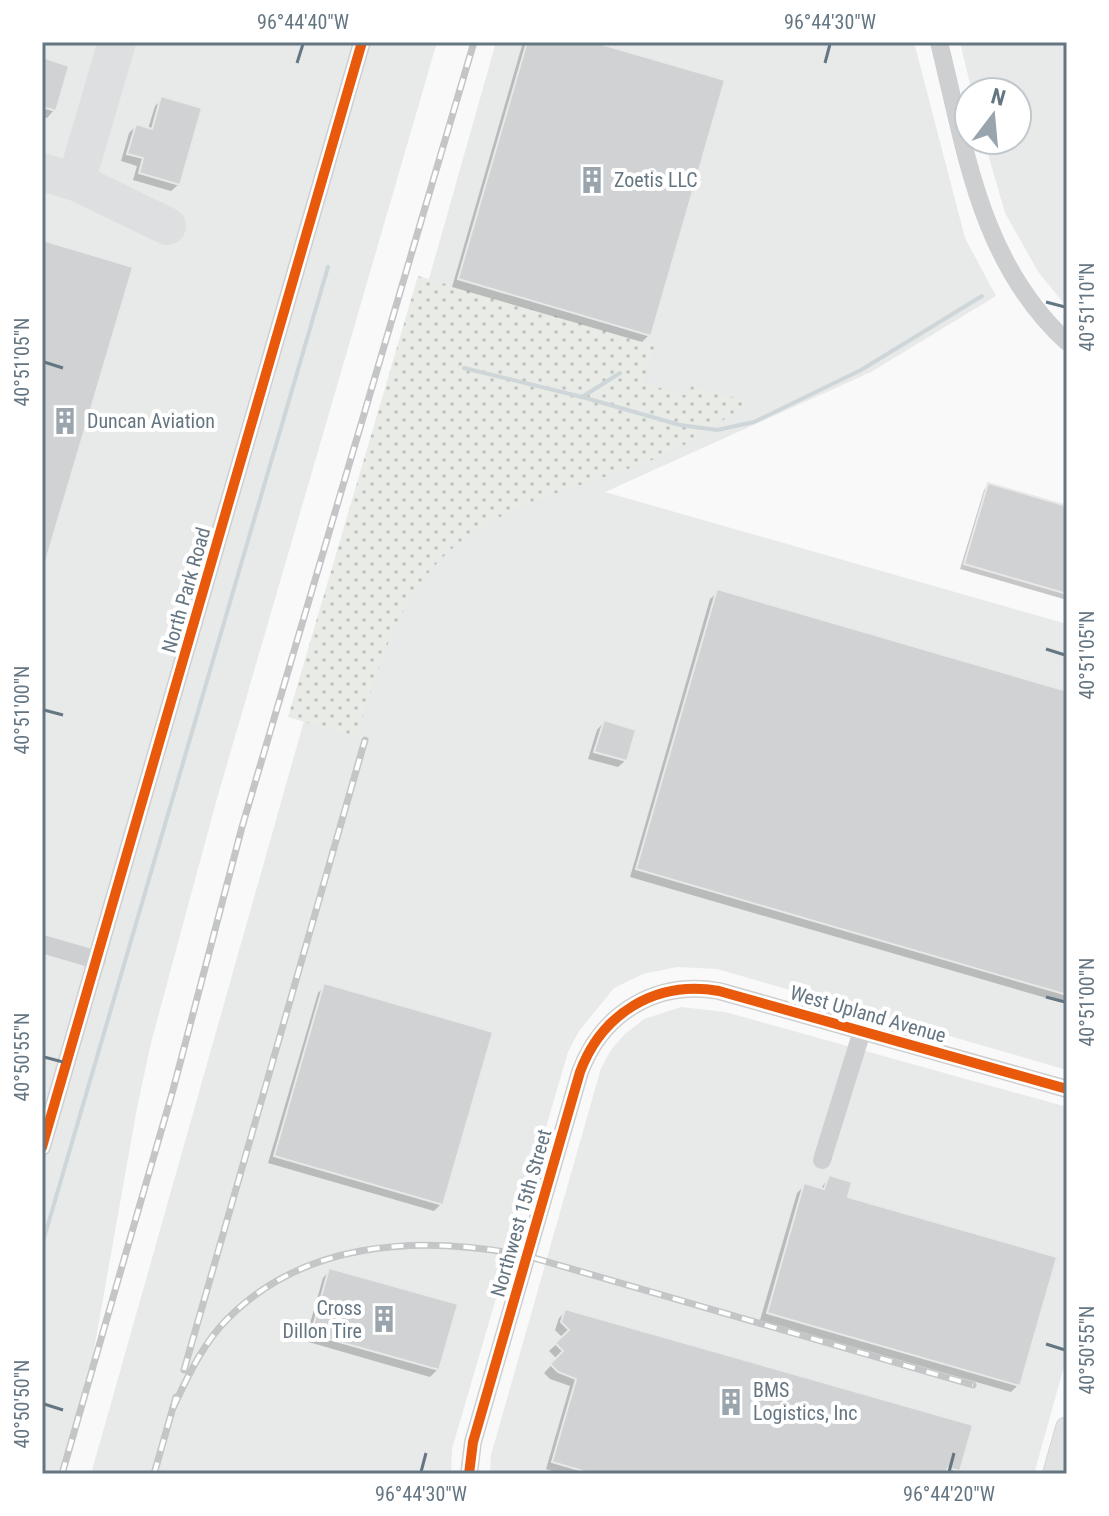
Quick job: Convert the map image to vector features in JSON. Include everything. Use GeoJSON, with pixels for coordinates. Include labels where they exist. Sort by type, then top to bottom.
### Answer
{"type":"FeatureCollection","features":[{"type":"Feature","properties":{"kind":"main road"},"geometry":{"type":"LineString","coordinates":[[1054,1474],[1067,1428]]}},
{"type":"Feature","properties":{"kind":"street","name":"North Park Road"},"geometry":{"type":"LineString","coordinates":[[42,1147],[362,42]]}},
{"type":"Feature","properties":{"kind":"street"},"geometry":{"type":"LineString","coordinates":[[939,42],[977,195],[995,244],[1028,298],[1067,342]]}},
{"type":"Feature","properties":{"kind":"street"},"geometry":{"type":"LineString","coordinates":[[42,944],[97,960]]}},
{"type":"Feature","properties":{"kind":"street","name":"West Upland Avenue"},"geometry":{"type":"LineString","coordinates":[[657,993],[685,988],[719,991],[1067,1089]]}},
{"type":"Feature","properties":{"kind":"street","name":"Northwest 15th Street"},"geometry":{"type":"LineString","coordinates":[[469,1474],[473,1442],[585,1059],[610,1022],[627,1008],[657,993]]}},
{"type":"Feature","properties":{"kind":"street"},"geometry":{"type":"LineString","coordinates":[[822,1160],[862,1031]]}},
{"type":"Feature","properties":{"kind":"shaded area"},"geometry":{"type":"Polygon","coordinates":[[[42,42],[437,42],[216,802],[151,1043],[88,1383],[62,1474],[42,1474],[42,42]]]}},
{"type":"Feature","properties":{"kind":"shaded area"},"geometry":{"type":"Polygon","coordinates":[[[496,42],[914,42],[965,238],[996,296],[871,372],[605,492],[1067,624],[1067,1070],[717,969],[677,967],[643,974],[614,988],[579,1031],[568,1052],[452,1449],[451,1474],[91,1474],[496,42]]]}},
{"type":"Feature","properties":{"kind":"shaded area"},"geometry":{"type":"Polygon","coordinates":[[[960,42],[1067,42],[1067,307],[1039,273],[1005,213],[989,156],[1033,156],[1033,76],[968,76],[960,42]]]}},
{"type":"Feature","properties":{"kind":"shaded area"},"geometry":{"type":"Polygon","coordinates":[[[418,276],[655,345],[643,383],[688,396],[691,386],[751,402],[673,451],[512,511],[455,546],[416,589],[394,629],[356,737],[288,717],[418,276]]]}},
{"type":"Feature","properties":{"kind":"shaded area"},"geometry":{"type":"Polygon","coordinates":[[[681,1007],[725,1012],[1067,1107],[1067,1356],[1034,1474],[490,1474],[491,1455],[601,1068],[625,1034],[644,1019],[681,1007]]]}},
{"type":"Feature","properties":{"kind":"building","name":"Zoetis LLC"},"geometry":{"type":"Polygon","coordinates":[[[527,42],[594,42],[725,80],[651,336],[458,279],[527,42]]]}},
{"type":"Feature","properties":{"kind":"building"},"geometry":{"type":"Polygon","coordinates":[[[42,57],[69,66],[56,111],[42,107],[42,57]]]}},
{"type":"Feature","properties":{"kind":"building"},"geometry":{"type":"Polygon","coordinates":[[[161,96],[202,108],[180,185],[139,173],[143,158],[127,154],[136,124],[152,129],[161,96]]]}},
{"type":"Feature","properties":{"kind":"building","name":"Duncan Aviation"},"geometry":{"type":"Polygon","coordinates":[[[42,240],[133,267],[42,574],[42,240]]]}},
{"type":"Feature","properties":{"kind":"building"},"geometry":{"type":"Polygon","coordinates":[[[988,483],[1067,506],[1067,594],[964,564],[988,483]]]}},
{"type":"Feature","properties":{"kind":"building"},"geometry":{"type":"Polygon","coordinates":[[[717,589],[1067,691],[1067,995],[636,869],[717,589]]]}},
{"type":"Feature","properties":{"kind":"building"},"geometry":{"type":"Polygon","coordinates":[[[604,720],[636,730],[627,761],[594,752],[604,720]]]}},
{"type":"Feature","properties":{"kind":"building"},"geometry":{"type":"Polygon","coordinates":[[[324,983],[493,1032],[443,1205],[274,1156],[324,983]]]}},
{"type":"Feature","properties":{"kind":"building"},"geometry":{"type":"Polygon","coordinates":[[[829,1175],[852,1182],[848,1197],[1057,1257],[1020,1386],[767,1313],[804,1183],[824,1189],[829,1175]]]}},
{"type":"Feature","properties":{"kind":"building","name":"Cross Dillon Tire"},"geometry":{"type":"Polygon","coordinates":[[[329,1268],[458,1304],[439,1370],[311,1334],[329,1268]]]}},
{"type":"Feature","properties":{"kind":"building","name":"BMS Logistics, Inc"},"geometry":{"type":"Polygon","coordinates":[[[565,1309],[973,1425],[960,1471],[948,1468],[946,1474],[593,1474],[552,1462],[576,1379],[558,1372],[550,1364],[563,1351],[555,1343],[569,1330],[561,1322],[565,1309]]]}},
{"type":"Feature","properties":{"kind":"waterway"},"geometry":{"type":"LineString","coordinates":[[42,1245],[328,267]]}},
{"type":"Feature","properties":{"kind":"waterway"},"geometry":{"type":"LineString","coordinates":[[464,368],[680,425],[717,430],[754,422],[861,370],[982,296]]}},
{"type":"Feature","properties":{"kind":"waterway"},"geometry":{"type":"LineString","coordinates":[[582,397],[620,373]]}},
{"type":"Feature","properties":{"kind":"taxiway"},"geometry":{"type":"LineString","coordinates":[[76,182],[117,42]]}},
{"type":"Feature","properties":{"kind":"taxiway"},"geometry":{"type":"LineString","coordinates":[[42,172],[76,182],[167,226]]}},
{"type":"Feature","properties":{"kind":"railway"},"geometry":{"type":"LineString","coordinates":[[62,1474],[173,1090],[242,827],[474,42]]}},
{"type":"Feature","properties":{"kind":"railway"},"geometry":{"type":"LineString","coordinates":[[184,1370],[365,740]]}},
{"type":"Feature","properties":{"kind":"railway"},"geometry":{"type":"LineString","coordinates":[[173,1408],[193,1366],[212,1337],[250,1299],[285,1277],[322,1261],[362,1251],[403,1246],[486,1249],[527,1256],[973,1385]]}},
{"type":"Feature","properties":{"kind":"railway"},"geometry":{"type":"LineString","coordinates":[[154,1474],[176,1397]]}},
{"type":"Feature","properties":{"kind":"cycle path"},"geometry":{"type":"LineString","coordinates":[[42,1147],[362,42]]}},
{"type":"Feature","properties":{"kind":"cycle path"},"geometry":{"type":"LineString","coordinates":[[469,1474],[473,1442],[580,1072],[602,1033],[634,1005],[674,991],[719,991],[1067,1089]]}},
{"type":"Feature","properties":{"kind":"place","name":"Zoetis LLC"},"geometry":{"type":"Point","coordinates":[592,180]}},
{"type":"Feature","properties":{"kind":"place","name":"Duncan Aviation"},"geometry":{"type":"Point","coordinates":[65,421]}},
{"type":"Feature","properties":{"kind":"place","name":"Cross Dillon Tire"},"geometry":{"type":"Point","coordinates":[384,1319]}},
{"type":"Feature","properties":{"kind":"place","name":"BMS Logistics, Inc"},"geometry":{"type":"Point","coordinates":[731,1402]}}]}
